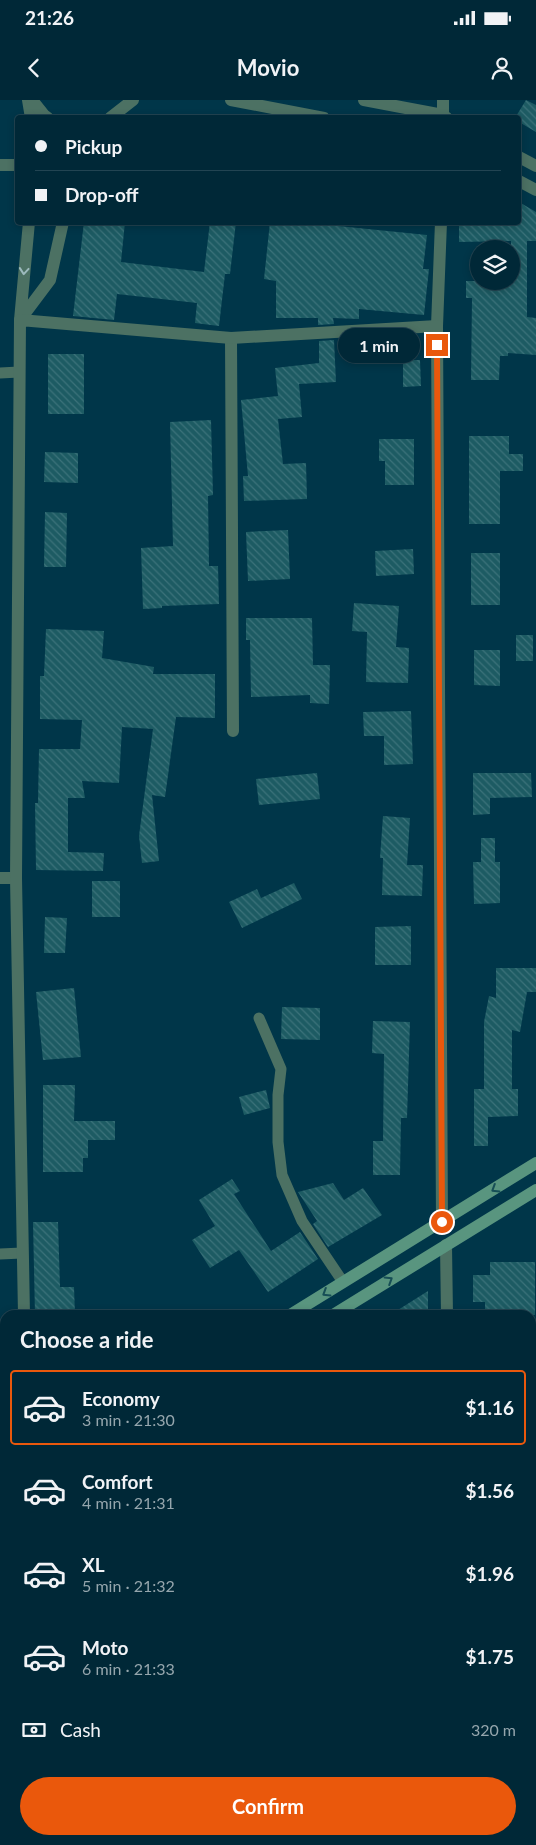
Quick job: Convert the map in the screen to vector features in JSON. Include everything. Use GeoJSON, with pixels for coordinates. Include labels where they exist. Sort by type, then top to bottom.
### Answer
{"type":"FeatureCollection","features":[{"type":"Feature","properties":{"kind":"main road"},"geometry":{"type":"LineString","coordinates":[[298,1310],[536,1163]]}},
{"type":"Feature","properties":{"kind":"main road"},"geometry":{"type":"LineString","coordinates":[[341,1310],[536,1190]]}},
{"type":"Feature","properties":{"kind":"street"},"geometry":{"type":"LineString","coordinates":[[30,100],[30,115]]}},
{"type":"Feature","properties":{"kind":"street"},"geometry":{"type":"LineString","coordinates":[[30,100],[44,115]]}},
{"type":"Feature","properties":{"kind":"street"},"geometry":{"type":"LineString","coordinates":[[112,115],[125,100]]}},
{"type":"Feature","properties":{"kind":"street"},"geometry":{"type":"LineString","coordinates":[[113,115],[133,100]]}},
{"type":"Feature","properties":{"kind":"street"},"geometry":{"type":"LineString","coordinates":[[231,100],[308,115]]}},
{"type":"Feature","properties":{"kind":"street"},"geometry":{"type":"LineString","coordinates":[[364,100],[435,115]]}},
{"type":"Feature","properties":{"kind":"street"},"geometry":{"type":"LineString","coordinates":[[443,100],[444,115]]}},
{"type":"Feature","properties":{"kind":"street"},"geometry":{"type":"LineString","coordinates":[[521,158],[536,166]]}},
{"type":"Feature","properties":{"kind":"street"},"geometry":{"type":"LineString","coordinates":[[0,165],[15,165]]}},
{"type":"Feature","properties":{"kind":"street"},"geometry":{"type":"LineString","coordinates":[[521,182],[536,190]]}},
{"type":"Feature","properties":{"kind":"street"},"geometry":{"type":"LineString","coordinates":[[24,1310],[16,878],[20,320],[29,225]]}},
{"type":"Feature","properties":{"kind":"street"},"geometry":{"type":"LineString","coordinates":[[20,320],[50,280],[62,225]]}},
{"type":"Feature","properties":{"kind":"street"},"geometry":{"type":"LineString","coordinates":[[441,225],[437,326],[442,1222]]}},
{"type":"Feature","properties":{"kind":"street"},"geometry":{"type":"LineString","coordinates":[[20,320],[231,338],[437,326]]}},
{"type":"Feature","properties":{"kind":"street"},"geometry":{"type":"LineString","coordinates":[[231,338],[233,731]]}},
{"type":"Feature","properties":{"kind":"street"},"geometry":{"type":"LineString","coordinates":[[0,878],[16,878]]}},
{"type":"Feature","properties":{"kind":"street"},"geometry":{"type":"LineString","coordinates":[[446,1245],[446,1310]]}},
{"type":"Feature","properties":{"kind":"lane"},"geometry":{"type":"LineString","coordinates":[[0,373],[19,372]]}},
{"type":"Feature","properties":{"kind":"lane"},"geometry":{"type":"LineString","coordinates":[[259,1018],[281,1069],[278,1095],[278,1142],[282,1175],[302,1221],[343,1282]]}},
{"type":"Feature","properties":{"kind":"lane"},"geometry":{"type":"LineString","coordinates":[[0,1254],[22,1253]]}},
{"type":"Feature","properties":{"kind":"building"},"geometry":{"type":"Polygon","coordinates":[[[526,100],[536,105],[536,132],[521,123],[521,115],[517,115],[526,100]]]}},
{"type":"Feature","properties":{"kind":"building"},"geometry":{"type":"Polygon","coordinates":[[[521,203],[536,212],[536,241],[527,241],[527,317],[536,318],[536,355],[508,353],[508,356],[500,356],[499,380],[471,380],[472,298],[466,298],[466,281],[470,281],[470,290],[520,290],[520,240],[470,240],[470,242],[459,242],[459,225],[521,225],[521,203]]]}},
{"type":"Feature","properties":{"kind":"building"},"geometry":{"type":"Polygon","coordinates":[[[84,225],[125,225],[121,262],[204,272],[210,225],[236,225],[230,274],[225,274],[219,326],[195,323],[197,303],[117,294],[114,320],[73,316],[84,225]]]}},
{"type":"Feature","properties":{"kind":"building"},"geometry":{"type":"Polygon","coordinates":[[[270,225],[329,225],[427,235],[423,269],[429,269],[424,315],[359,309],[359,319],[333,318],[334,324],[318,325],[318,318],[276,318],[276,281],[264,279],[270,225]]]}},
{"type":"Feature","properties":{"kind":"building"},"geometry":{"type":"Polygon","coordinates":[[[334,340],[336,382],[299,384],[302,417],[278,419],[283,464],[306,463],[307,499],[244,501],[243,476],[248,476],[241,400],[278,396],[275,368],[319,363],[319,341],[334,340]]]}},
{"type":"Feature","properties":{"kind":"building"},"geometry":{"type":"Polygon","coordinates":[[[48,354],[84,354],[84,414],[48,414],[48,354]]]}},
{"type":"Feature","properties":{"kind":"building"},"geometry":{"type":"Polygon","coordinates":[[[403,360],[420,360],[421,386],[403,387],[403,360]]]}},
{"type":"Feature","properties":{"kind":"building"},"geometry":{"type":"Polygon","coordinates":[[[211,420],[213,495],[208,496],[209,566],[218,566],[219,604],[162,606],[162,608],[143,609],[141,548],[173,546],[170,422],[211,420]]]}},
{"type":"Feature","properties":{"kind":"building"},"geometry":{"type":"Polygon","coordinates":[[[469,436],[509,436],[509,454],[523,454],[523,471],[500,471],[500,524],[469,524],[469,436]]]}},
{"type":"Feature","properties":{"kind":"building"},"geometry":{"type":"Polygon","coordinates":[[[379,439],[414,439],[414,485],[385,485],[385,461],[379,461],[379,439]]]}},
{"type":"Feature","properties":{"kind":"building"},"geometry":{"type":"Polygon","coordinates":[[[45,452],[78,453],[78,483],[44,482],[45,452]]]}},
{"type":"Feature","properties":{"kind":"building"},"geometry":{"type":"Polygon","coordinates":[[[45,512],[67,513],[66,567],[44,567],[45,512]]]}},
{"type":"Feature","properties":{"kind":"building"},"geometry":{"type":"Polygon","coordinates":[[[288,530],[290,579],[248,581],[246,532],[288,530]]]}},
{"type":"Feature","properties":{"kind":"building"},"geometry":{"type":"Polygon","coordinates":[[[413,549],[414,574],[376,576],[375,551],[413,549]]]}},
{"type":"Feature","properties":{"kind":"building"},"geometry":{"type":"Polygon","coordinates":[[[471,553],[500,553],[500,605],[471,605],[471,553]]]}},
{"type":"Feature","properties":{"kind":"building"},"geometry":{"type":"Polygon","coordinates":[[[354,603],[399,606],[396,647],[409,648],[408,683],[366,682],[367,632],[352,631],[354,603]]]}},
{"type":"Feature","properties":{"kind":"building"},"geometry":{"type":"Polygon","coordinates":[[[246,618],[312,618],[313,665],[330,665],[329,704],[310,703],[310,695],[251,697],[250,640],[246,640],[246,618]]]}},
{"type":"Feature","properties":{"kind":"building"},"geometry":{"type":"Polygon","coordinates":[[[46,629],[104,631],[102,658],[154,667],[153,674],[215,674],[215,718],[176,717],[165,797],[152,795],[159,861],[142,863],[139,836],[153,729],[122,727],[119,783],[82,781],[85,798],[68,798],[68,852],[104,853],[103,871],[36,870],[35,803],[38,803],[39,749],[80,749],[82,720],[40,719],[40,676],[44,676],[46,629]]]}},
{"type":"Feature","properties":{"kind":"building"},"geometry":{"type":"Polygon","coordinates":[[[516,635],[533,635],[533,661],[516,661],[516,635]]]}},
{"type":"Feature","properties":{"kind":"building"},"geometry":{"type":"Polygon","coordinates":[[[474,650],[500,650],[500,686],[474,685],[474,650]]]}},
{"type":"Feature","properties":{"kind":"building"},"geometry":{"type":"Polygon","coordinates":[[[411,711],[413,764],[384,765],[384,736],[364,736],[363,712],[411,711]]]}},
{"type":"Feature","properties":{"kind":"building"},"geometry":{"type":"Polygon","coordinates":[[[317,773],[320,799],[259,805],[256,779],[317,773]]]}},
{"type":"Feature","properties":{"kind":"building"},"geometry":{"type":"Polygon","coordinates":[[[473,773],[531,773],[532,797],[490,798],[490,814],[473,815],[473,773]]]}},
{"type":"Feature","properties":{"kind":"building"},"geometry":{"type":"Polygon","coordinates":[[[383,816],[410,818],[407,865],[423,865],[422,896],[382,895],[383,858],[380,858],[383,816]]]}},
{"type":"Feature","properties":{"kind":"building"},"geometry":{"type":"Polygon","coordinates":[[[481,838],[495,838],[495,862],[500,862],[500,903],[474,904],[473,862],[481,862],[481,838]]]}},
{"type":"Feature","properties":{"kind":"building"},"geometry":{"type":"Polygon","coordinates":[[[92,881],[120,881],[120,917],[92,917],[92,881]]]}},
{"type":"Feature","properties":{"kind":"building"},"geometry":{"type":"Polygon","coordinates":[[[294,883],[302,899],[242,928],[229,902],[257,889],[261,898],[294,883]]]}},
{"type":"Feature","properties":{"kind":"building"},"geometry":{"type":"Polygon","coordinates":[[[45,917],[67,918],[65,953],[44,953],[45,917]]]}},
{"type":"Feature","properties":{"kind":"building"},"geometry":{"type":"Polygon","coordinates":[[[411,926],[411,965],[375,965],[375,927],[411,926]]]}},
{"type":"Feature","properties":{"kind":"building"},"geometry":{"type":"Polygon","coordinates":[[[496,968],[536,968],[536,992],[527,992],[520,1032],[512,1030],[512,1089],[518,1089],[518,1116],[488,1117],[488,1146],[474,1146],[474,1089],[484,1089],[484,1022],[489,996],[496,998],[496,968]]]}},
{"type":"Feature","properties":{"kind":"building"},"geometry":{"type":"Polygon","coordinates":[[[74,988],[81,1057],[43,1060],[36,992],[74,988]]]}},
{"type":"Feature","properties":{"kind":"building"},"geometry":{"type":"Polygon","coordinates":[[[282,1007],[320,1008],[320,1040],[281,1039],[282,1007]]]}},
{"type":"Feature","properties":{"kind":"building"},"geometry":{"type":"Polygon","coordinates":[[[373,1021],[410,1022],[407,1118],[401,1118],[400,1175],[373,1175],[373,1141],[383,1141],[384,1054],[372,1053],[373,1021]]]}},
{"type":"Feature","properties":{"kind":"building"},"geometry":{"type":"Polygon","coordinates":[[[43,1085],[75,1085],[74,1121],[115,1121],[115,1140],[88,1140],[88,1158],[83,1158],[83,1172],[43,1172],[43,1085]]]}},
{"type":"Feature","properties":{"kind":"building"},"geometry":{"type":"Polygon","coordinates":[[[266,1090],[270,1108],[244,1115],[239,1097],[266,1090]]]}},
{"type":"Feature","properties":{"kind":"building"},"geometry":{"type":"Polygon","coordinates":[[[232,1179],[240,1191],[234,1194],[271,1251],[300,1232],[318,1259],[268,1292],[239,1250],[210,1268],[192,1240],[215,1226],[199,1200],[232,1179]]]}},
{"type":"Feature","properties":{"kind":"building"},"geometry":{"type":"Polygon","coordinates":[[[333,1183],[344,1200],[363,1188],[382,1215],[328,1247],[313,1224],[317,1221],[298,1192],[333,1183]]]}},
{"type":"Feature","properties":{"kind":"building"},"geometry":{"type":"Polygon","coordinates":[[[33,1222],[58,1222],[60,1287],[74,1287],[75,1310],[35,1310],[33,1222]]]}},
{"type":"Feature","properties":{"kind":"building"},"geometry":{"type":"Polygon","coordinates":[[[490,1262],[535,1262],[535,1310],[485,1310],[485,1302],[473,1302],[473,1275],[490,1275],[490,1262]]]}},
{"type":"Feature","properties":{"kind":"building"},"geometry":{"type":"Polygon","coordinates":[[[428,1291],[428,1310],[398,1310],[428,1291]]]}},
{"type":"Feature","properties":{"kind":"route"},"geometry":{"type":"LineString","coordinates":[[437,345],[442,1222]]}}]}
